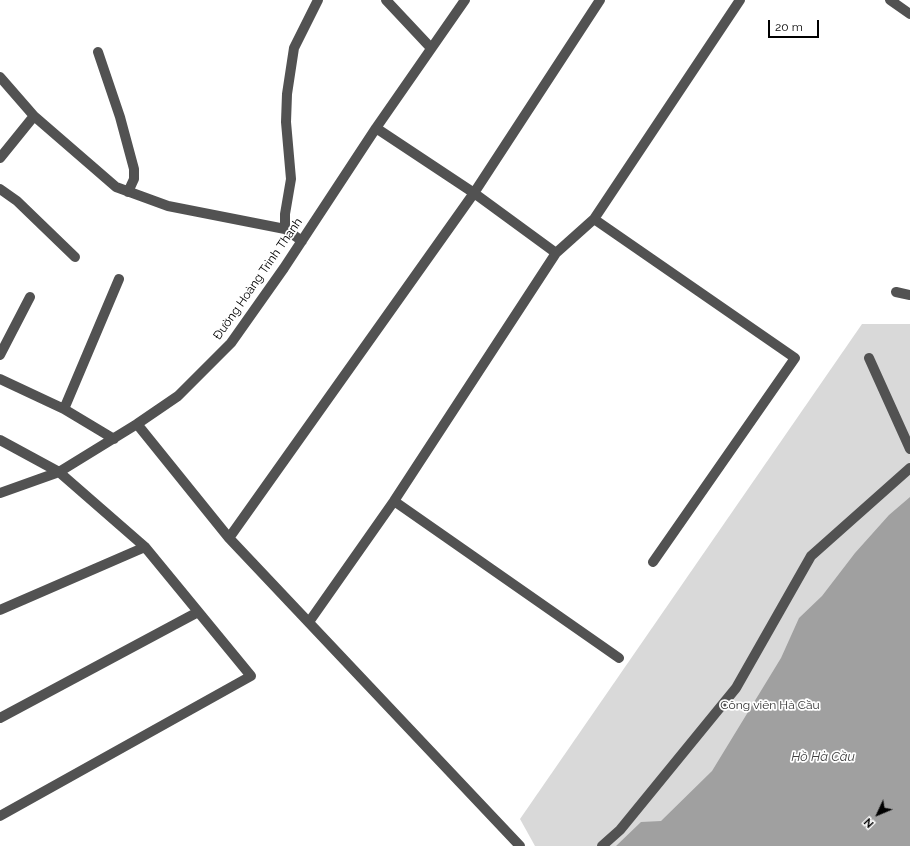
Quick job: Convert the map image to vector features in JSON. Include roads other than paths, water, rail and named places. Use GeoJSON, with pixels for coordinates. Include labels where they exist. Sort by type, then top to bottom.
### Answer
{"type":"FeatureCollection","features":[{"type":"Feature","properties":{"kind":"street"},"geometry":{"type":"LineString","coordinates":[[286,230],[286,214],[291,180],[286,115],[294,48],[318,0]]}},
{"type":"Feature","properties":{"kind":"street"},"geometry":{"type":"LineString","coordinates":[[386,0],[431,48]]}},
{"type":"Feature","properties":{"kind":"street","name":"Đường Hoàng Trình Thanh"},"geometry":{"type":"LineString","coordinates":[[0,493],[59,472],[114,439],[178,396],[231,343],[302,241],[376,128],[464,0]]}},
{"type":"Feature","properties":{"kind":"street"},"geometry":{"type":"LineString","coordinates":[[229,538],[474,193],[600,0]]}},
{"type":"Feature","properties":{"kind":"street"},"geometry":{"type":"LineString","coordinates":[[309,622],[394,501],[556,254],[594,219],[740,0]]}},
{"type":"Feature","properties":{"kind":"street"},"geometry":{"type":"LineString","coordinates":[[893,2],[910,2]]}},
{"type":"Feature","properties":{"kind":"street"},"geometry":{"type":"LineString","coordinates":[[893,2],[910,14]]}},
{"type":"Feature","properties":{"kind":"street"},"geometry":{"type":"LineString","coordinates":[[98,52],[120,117],[134,169],[134,179],[128,192]]}},
{"type":"Feature","properties":{"kind":"street"},"geometry":{"type":"LineString","coordinates":[[0,77],[34,116],[116,187],[168,206],[286,230],[302,241]]}},
{"type":"Feature","properties":{"kind":"street"},"geometry":{"type":"LineString","coordinates":[[0,158],[34,116]]}},
{"type":"Feature","properties":{"kind":"street"},"geometry":{"type":"LineString","coordinates":[[376,128],[474,193],[556,254]]}},
{"type":"Feature","properties":{"kind":"street"},"geometry":{"type":"LineString","coordinates":[[0,189],[17,201],[75,257]]}},
{"type":"Feature","properties":{"kind":"street"},"geometry":{"type":"LineString","coordinates":[[594,219],[795,358],[653,562]]}},
{"type":"Feature","properties":{"kind":"street"},"geometry":{"type":"LineString","coordinates":[[64,409],[119,279]]}},
{"type":"Feature","properties":{"kind":"street"},"geometry":{"type":"LineString","coordinates":[[896,292],[910,295]]}},
{"type":"Feature","properties":{"kind":"street"},"geometry":{"type":"LineString","coordinates":[[0,355],[30,297]]}},
{"type":"Feature","properties":{"kind":"street"},"geometry":{"type":"LineString","coordinates":[[869,358],[910,449]]}},
{"type":"Feature","properties":{"kind":"street"},"geometry":{"type":"LineString","coordinates":[[0,379],[64,409],[114,439]]}},
{"type":"Feature","properties":{"kind":"street"},"geometry":{"type":"LineString","coordinates":[[137,424],[229,538],[520,846]]}},
{"type":"Feature","properties":{"kind":"street"},"geometry":{"type":"LineString","coordinates":[[0,440],[59,472],[145,547],[251,676],[0,816]]}},
{"type":"Feature","properties":{"kind":"street"},"geometry":{"type":"LineString","coordinates":[[602,846],[620,830],[736,688],[811,556],[910,468]]}},
{"type":"Feature","properties":{"kind":"street"},"geometry":{"type":"LineString","coordinates":[[394,501],[619,658]]}},
{"type":"Feature","properties":{"kind":"street"},"geometry":{"type":"LineString","coordinates":[[0,610],[145,547]]}},
{"type":"Feature","properties":{"kind":"street"},"geometry":{"type":"LineString","coordinates":[[0,718],[198,612]]}},
{"type":"Feature","properties":{"kind":"water","name":"Hồ Hà Cầu"},"geometry":{"type":"Polygon","coordinates":[[[910,497],[910,846],[616,846],[641,822],[661,821],[712,771],[781,658],[799,618],[822,596],[855,553],[889,515],[910,497]]]}},
{"type":"Feature","properties":{"kind":"park label","name":"Công viên Hà Cầu"},"geometry":{"type":"Point","coordinates":[770,705]}}]}
